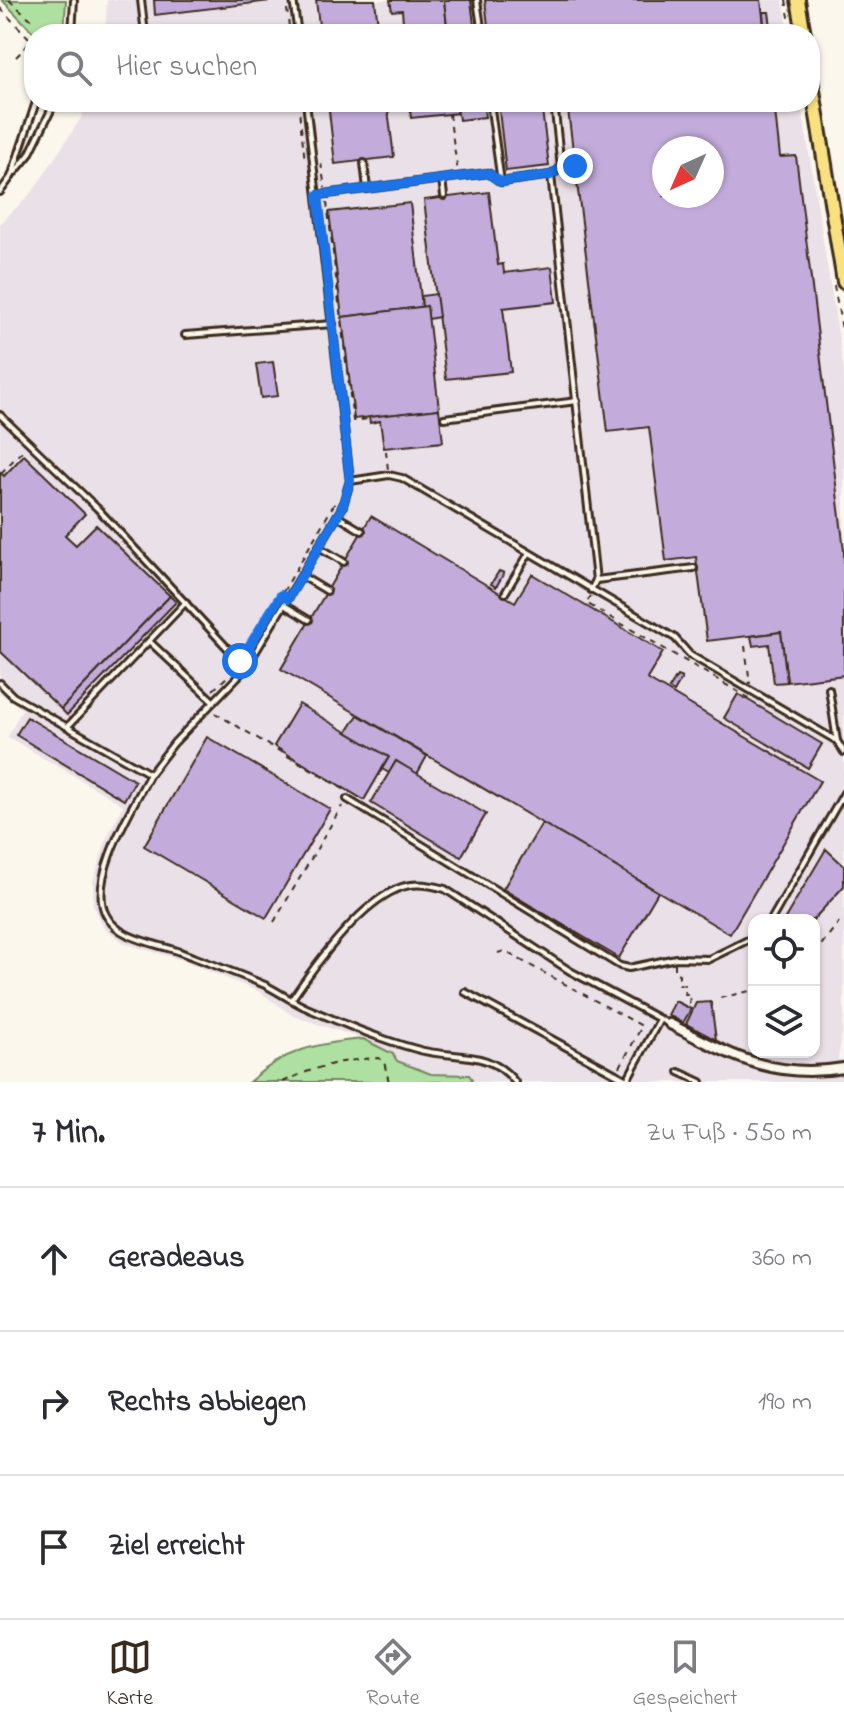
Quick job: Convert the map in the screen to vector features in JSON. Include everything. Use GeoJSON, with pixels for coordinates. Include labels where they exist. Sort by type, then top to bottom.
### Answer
{"type":"FeatureCollection","features":[{"type":"Feature","properties":{"kind":"main road"},"geometry":{"type":"LineString","coordinates":[[798,0],[802,24]]}},
{"type":"Feature","properties":{"kind":"main road"},"geometry":{"type":"LineString","coordinates":[[816,112],[844,282]]}},
{"type":"Feature","properties":{"kind":"street"},"geometry":{"type":"LineString","coordinates":[[670,1024],[753,1064],[803,1071],[844,1068]]}},
{"type":"Feature","properties":{"kind":"lane"},"geometry":{"type":"LineString","coordinates":[[73,24],[74,0]]}},
{"type":"Feature","properties":{"kind":"lane"},"geometry":{"type":"LineString","coordinates":[[141,0],[144,24]]}},
{"type":"Feature","properties":{"kind":"lane"},"geometry":{"type":"LineString","coordinates":[[293,0],[297,24]]}},
{"type":"Feature","properties":{"kind":"lane"},"geometry":{"type":"LineString","coordinates":[[477,0],[481,24]]}},
{"type":"Feature","properties":{"kind":"lane"},"geometry":{"type":"LineString","coordinates":[[11,177],[33,112]]}},
{"type":"Feature","properties":{"kind":"lane"},"geometry":{"type":"LineString","coordinates":[[0,192],[29,155],[50,112]]}},
{"type":"Feature","properties":{"kind":"lane"},"geometry":{"type":"LineString","coordinates":[[307,112],[350,481],[337,516],[246,668],[210,703],[150,774],[122,826],[106,870],[101,896],[112,924],[131,937],[265,985],[305,1007],[411,1048],[438,1055],[485,1058],[498,1065],[515,1082]]}},
{"type":"Feature","properties":{"kind":"lane"},"geometry":{"type":"LineString","coordinates":[[491,112],[501,182]]}},
{"type":"Feature","properties":{"kind":"lane"},"geometry":{"type":"LineString","coordinates":[[555,112],[561,168]]}},
{"type":"Feature","properties":{"kind":"lane"},"geometry":{"type":"LineString","coordinates":[[364,163],[367,189]]}},
{"type":"Feature","properties":{"kind":"lane"},"geometry":{"type":"LineString","coordinates":[[318,195],[488,173],[501,182],[551,175],[561,168],[575,166]]}},
{"type":"Feature","properties":{"kind":"lane"},"geometry":{"type":"LineString","coordinates":[[551,175],[596,580],[591,590]]}},
{"type":"Feature","properties":{"kind":"lane"},"geometry":{"type":"LineString","coordinates":[[442,179],[444,196]]}},
{"type":"Feature","properties":{"kind":"lane"},"geometry":{"type":"LineString","coordinates":[[185,335],[333,324]]}},
{"type":"Feature","properties":{"kind":"lane"},"geometry":{"type":"LineString","coordinates":[[444,418],[577,401]]}},
{"type":"Feature","properties":{"kind":"lane"},"geometry":{"type":"LineString","coordinates":[[0,415],[97,508],[246,668]]}},
{"type":"Feature","properties":{"kind":"lane"},"geometry":{"type":"LineString","coordinates":[[350,481],[389,475],[402,478],[675,638],[690,655],[837,741]]}},
{"type":"Feature","properties":{"kind":"lane"},"geometry":{"type":"LineString","coordinates":[[337,516],[362,531]]}},
{"type":"Feature","properties":{"kind":"lane"},"geometry":{"type":"LineString","coordinates":[[319,547],[344,562]]}},
{"type":"Feature","properties":{"kind":"lane"},"geometry":{"type":"LineString","coordinates":[[505,593],[529,553]]}},
{"type":"Feature","properties":{"kind":"lane"},"geometry":{"type":"LineString","coordinates":[[596,580],[694,568]]}},
{"type":"Feature","properties":{"kind":"lane"},"geometry":{"type":"LineString","coordinates":[[302,576],[327,591]]}},
{"type":"Feature","properties":{"kind":"lane"},"geometry":{"type":"LineString","coordinates":[[68,726],[186,602]]}},
{"type":"Feature","properties":{"kind":"lane"},"geometry":{"type":"LineString","coordinates":[[284,605],[309,620]]}},
{"type":"Feature","properties":{"kind":"lane"},"geometry":{"type":"LineString","coordinates":[[149,641],[207,695],[210,703]]}},
{"type":"Feature","properties":{"kind":"lane"},"geometry":{"type":"LineString","coordinates":[[0,683],[13,696],[150,774]]}},
{"type":"Feature","properties":{"kind":"lane"},"geometry":{"type":"LineString","coordinates":[[829,689],[837,741],[844,752]]}},
{"type":"Feature","properties":{"kind":"lane"},"geometry":{"type":"LineString","coordinates":[[774,914],[844,793]]}},
{"type":"Feature","properties":{"kind":"lane"},"geometry":{"type":"LineString","coordinates":[[347,799],[620,966],[629,968],[676,958],[709,959],[748,940]]}},
{"type":"Feature","properties":{"kind":"lane"},"geometry":{"type":"LineString","coordinates":[[292,999],[326,951],[371,907],[402,886],[431,885],[445,889],[570,971],[670,1024]]}},
{"type":"Feature","properties":{"kind":"lane"},"geometry":{"type":"LineString","coordinates":[[465,992],[627,1080],[660,1019]]}},
{"type":"Feature","properties":{"kind":"lane"},"geometry":{"type":"LineString","coordinates":[[679,1072],[701,1082]]}},
{"type":"Feature","properties":{"kind":"path"},"geometry":{"type":"LineString","coordinates":[[9,0],[33,21]]}},
{"type":"Feature","properties":{"kind":"path"},"geometry":{"type":"LineString","coordinates":[[286,0],[287,24]]}},
{"type":"Feature","properties":{"kind":"path"},"geometry":{"type":"LineString","coordinates":[[786,0],[790,24]]}},
{"type":"Feature","properties":{"kind":"path"},"geometry":{"type":"LineString","coordinates":[[0,8],[24,33]]}},
{"type":"Feature","properties":{"kind":"path"},"geometry":{"type":"LineString","coordinates":[[16,57],[24,51]]}},
{"type":"Feature","properties":{"kind":"path"},"geometry":{"type":"LineString","coordinates":[[299,112],[305,161]]}},
{"type":"Feature","properties":{"kind":"path"},"geometry":{"type":"LineString","coordinates":[[449,114],[459,177]]}},
{"type":"Feature","properties":{"kind":"path"},"geometry":{"type":"LineString","coordinates":[[320,160],[353,421],[368,419]]}},
{"type":"Feature","properties":{"kind":"path"},"geometry":{"type":"LineString","coordinates":[[1,473],[30,443]]}},
{"type":"Feature","properties":{"kind":"path"},"geometry":{"type":"LineString","coordinates":[[386,451],[389,475]]}},
{"type":"Feature","properties":{"kind":"path"},"geometry":{"type":"LineString","coordinates":[[281,595],[288,599]]}},
{"type":"Feature","properties":{"kind":"path"},"geometry":{"type":"LineString","coordinates":[[586,603],[680,659]]}},
{"type":"Feature","properties":{"kind":"path"},"geometry":{"type":"LineString","coordinates":[[207,695],[240,661]]}},
{"type":"Feature","properties":{"kind":"path"},"geometry":{"type":"LineString","coordinates":[[210,703],[215,713],[350,793],[274,922]]}},
{"type":"Feature","properties":{"kind":"path"},"geometry":{"type":"LineString","coordinates":[[820,946],[839,922]]}},
{"type":"Feature","properties":{"kind":"path"},"geometry":{"type":"LineString","coordinates":[[498,953],[504,951],[642,1026],[616,1074]]}},
{"type":"Feature","properties":{"kind":"path"},"geometry":{"type":"LineString","coordinates":[[675,973],[679,974],[679,984],[685,985],[685,994],[690,994],[689,1008]]}},
{"type":"Feature","properties":{"kind":"path"},"geometry":{"type":"LineString","coordinates":[[720,998],[748,991]]}},
{"type":"Feature","properties":{"kind":"path"},"geometry":{"type":"LineString","coordinates":[[283,1082],[336,1063],[379,1058],[384,1062],[389,1082]]}},
{"type":"Feature","properties":{"kind":"shaded area"},"geometry":{"type":"Polygon","coordinates":[[[107,0],[783,0],[787,24],[106,24],[107,0]]]}},
{"type":"Feature","properties":{"kind":"shaded area"},"geometry":{"type":"Polygon","coordinates":[[[84,112],[803,112],[844,371],[844,1019],[838,1060],[844,1059],[844,1082],[471,1082],[468,1075],[431,1074],[397,1061],[393,1054],[363,1039],[293,1016],[260,992],[182,960],[126,944],[104,928],[93,905],[93,882],[107,838],[123,805],[8,737],[22,709],[0,693],[0,224],[33,191],[84,112]]]}},
{"type":"Feature","properties":{"kind":"green space"},"geometry":{"type":"Polygon","coordinates":[[[2,0],[66,0],[65,24],[25,24],[2,0]]]}},
{"type":"Feature","properties":{"kind":"green space"},"geometry":{"type":"Polygon","coordinates":[[[363,1039],[393,1054],[397,1061],[431,1074],[469,1075],[471,1082],[249,1082],[288,1055],[331,1043],[363,1039]]]}},
{"type":"Feature","properties":{"kind":"building"},"geometry":{"type":"Polygon","coordinates":[[[154,0],[279,0],[155,15],[154,0]]]}},
{"type":"Feature","properties":{"kind":"building"},"geometry":{"type":"Polygon","coordinates":[[[316,0],[375,0],[378,24],[319,24],[316,0]]]}},
{"type":"Feature","properties":{"kind":"building"},"geometry":{"type":"Polygon","coordinates":[[[390,0],[444,0],[447,24],[403,24],[402,10],[392,11],[390,0]]]}},
{"type":"Feature","properties":{"kind":"building"},"geometry":{"type":"Polygon","coordinates":[[[444,0],[471,0],[474,24],[447,24],[444,0]]]}},
{"type":"Feature","properties":{"kind":"building"},"geometry":{"type":"Polygon","coordinates":[[[485,0],[761,0],[764,24],[488,24],[485,0]]]}},
{"type":"Feature","properties":{"kind":"building"},"geometry":{"type":"Polygon","coordinates":[[[763,12],[769,12],[771,24],[764,24],[763,12]]]}},
{"type":"Feature","properties":{"kind":"building"},"geometry":{"type":"Polygon","coordinates":[[[329,112],[388,112],[394,157],[335,164],[329,112]]]}},
{"type":"Feature","properties":{"kind":"building"},"geometry":{"type":"Polygon","coordinates":[[[410,112],[458,113],[411,118],[410,112]]]}},
{"type":"Feature","properties":{"kind":"building"},"geometry":{"type":"Polygon","coordinates":[[[458,112],[484,112],[485,117],[459,120],[458,112]]]}},
{"type":"Feature","properties":{"kind":"building"},"geometry":{"type":"Polygon","coordinates":[[[499,112],[542,112],[549,166],[506,171],[499,112]]]}},
{"type":"Feature","properties":{"kind":"building"},"geometry":{"type":"Polygon","coordinates":[[[568,112],[775,112],[780,157],[796,156],[844,550],[844,675],[787,682],[781,632],[707,641],[696,557],[666,561],[649,427],[608,432],[568,112]]]}},
{"type":"Feature","properties":{"kind":"building"},"geometry":{"type":"Polygon","coordinates":[[[489,192],[498,265],[503,264],[504,273],[552,267],[556,302],[503,308],[511,372],[446,379],[424,200],[489,192]]]}},
{"type":"Feature","properties":{"kind":"building"},"geometry":{"type":"Polygon","coordinates":[[[410,203],[422,307],[342,317],[329,212],[410,203]]]}},
{"type":"Feature","properties":{"kind":"building"},"geometry":{"type":"Polygon","coordinates":[[[436,294],[439,317],[428,319],[427,306],[422,307],[421,296],[436,294]]]}},
{"type":"Feature","properties":{"kind":"building"},"geometry":{"type":"Polygon","coordinates":[[[427,306],[439,409],[354,419],[342,317],[427,306]]]}},
{"type":"Feature","properties":{"kind":"building"},"geometry":{"type":"Polygon","coordinates":[[[273,362],[278,396],[261,398],[256,364],[273,362]]]}},
{"type":"Feature","properties":{"kind":"building"},"geometry":{"type":"Polygon","coordinates":[[[439,409],[443,442],[384,448],[380,421],[370,423],[369,417],[439,409]]]}},
{"type":"Feature","properties":{"kind":"building"},"geometry":{"type":"Polygon","coordinates":[[[24,455],[85,514],[65,535],[76,545],[96,525],[170,596],[61,709],[0,651],[0,472],[4,476],[24,455]]]}},
{"type":"Feature","properties":{"kind":"building"},"geometry":{"type":"Polygon","coordinates":[[[371,516],[515,602],[532,574],[663,652],[647,679],[820,781],[730,934],[281,669],[371,516]]]}},
{"type":"Feature","properties":{"kind":"building"},"geometry":{"type":"Polygon","coordinates":[[[499,571],[504,573],[496,587],[491,584],[499,571]]]}},
{"type":"Feature","properties":{"kind":"building"},"geometry":{"type":"Polygon","coordinates":[[[170,596],[176,602],[67,715],[61,709],[170,596]]]}},
{"type":"Feature","properties":{"kind":"building"},"geometry":{"type":"Polygon","coordinates":[[[781,632],[787,682],[774,683],[769,644],[753,646],[751,636],[781,632]]]}},
{"type":"Feature","properties":{"kind":"building"},"geometry":{"type":"Polygon","coordinates":[[[677,676],[682,678],[674,692],[669,689],[677,676]]]}},
{"type":"Feature","properties":{"kind":"building"},"geometry":{"type":"Polygon","coordinates":[[[738,694],[822,744],[808,768],[724,718],[738,694]]]}},
{"type":"Feature","properties":{"kind":"building"},"geometry":{"type":"Polygon","coordinates":[[[299,704],[389,757],[364,800],[274,746],[299,704]]]}},
{"type":"Feature","properties":{"kind":"building"},"geometry":{"type":"Polygon","coordinates":[[[358,715],[427,756],[417,774],[396,761],[389,773],[382,769],[389,757],[347,732],[358,715]]]}},
{"type":"Feature","properties":{"kind":"building"},"geometry":{"type":"Polygon","coordinates":[[[27,717],[135,781],[124,800],[16,735],[27,717]]]}},
{"type":"Feature","properties":{"kind":"building"},"geometry":{"type":"Polygon","coordinates":[[[207,737],[330,809],[266,918],[144,846],[207,737]]]}},
{"type":"Feature","properties":{"kind":"building"},"geometry":{"type":"Polygon","coordinates":[[[396,761],[486,814],[461,857],[371,803],[396,761]]]}},
{"type":"Feature","properties":{"kind":"building"},"geometry":{"type":"Polygon","coordinates":[[[542,823],[658,892],[619,958],[503,889],[542,823]]]}},
{"type":"Feature","properties":{"kind":"building"},"geometry":{"type":"Polygon","coordinates":[[[826,849],[844,866],[844,886],[818,914],[788,914],[826,849]]]}},
{"type":"Feature","properties":{"kind":"building"},"geometry":{"type":"Polygon","coordinates":[[[675,1001],[691,1009],[683,1023],[668,1015],[675,1001]]]}},
{"type":"Feature","properties":{"kind":"building"},"geometry":{"type":"Polygon","coordinates":[[[711,1002],[716,1040],[686,1024],[696,1003],[711,1002]]]}},
{"type":"Feature","properties":{"kind":"route"},"geometry":{"type":"LineString","coordinates":[[240,661],[281,595],[288,599],[342,508],[350,481],[318,195],[488,173],[501,182],[551,175],[561,168],[575,166]]}}]}
